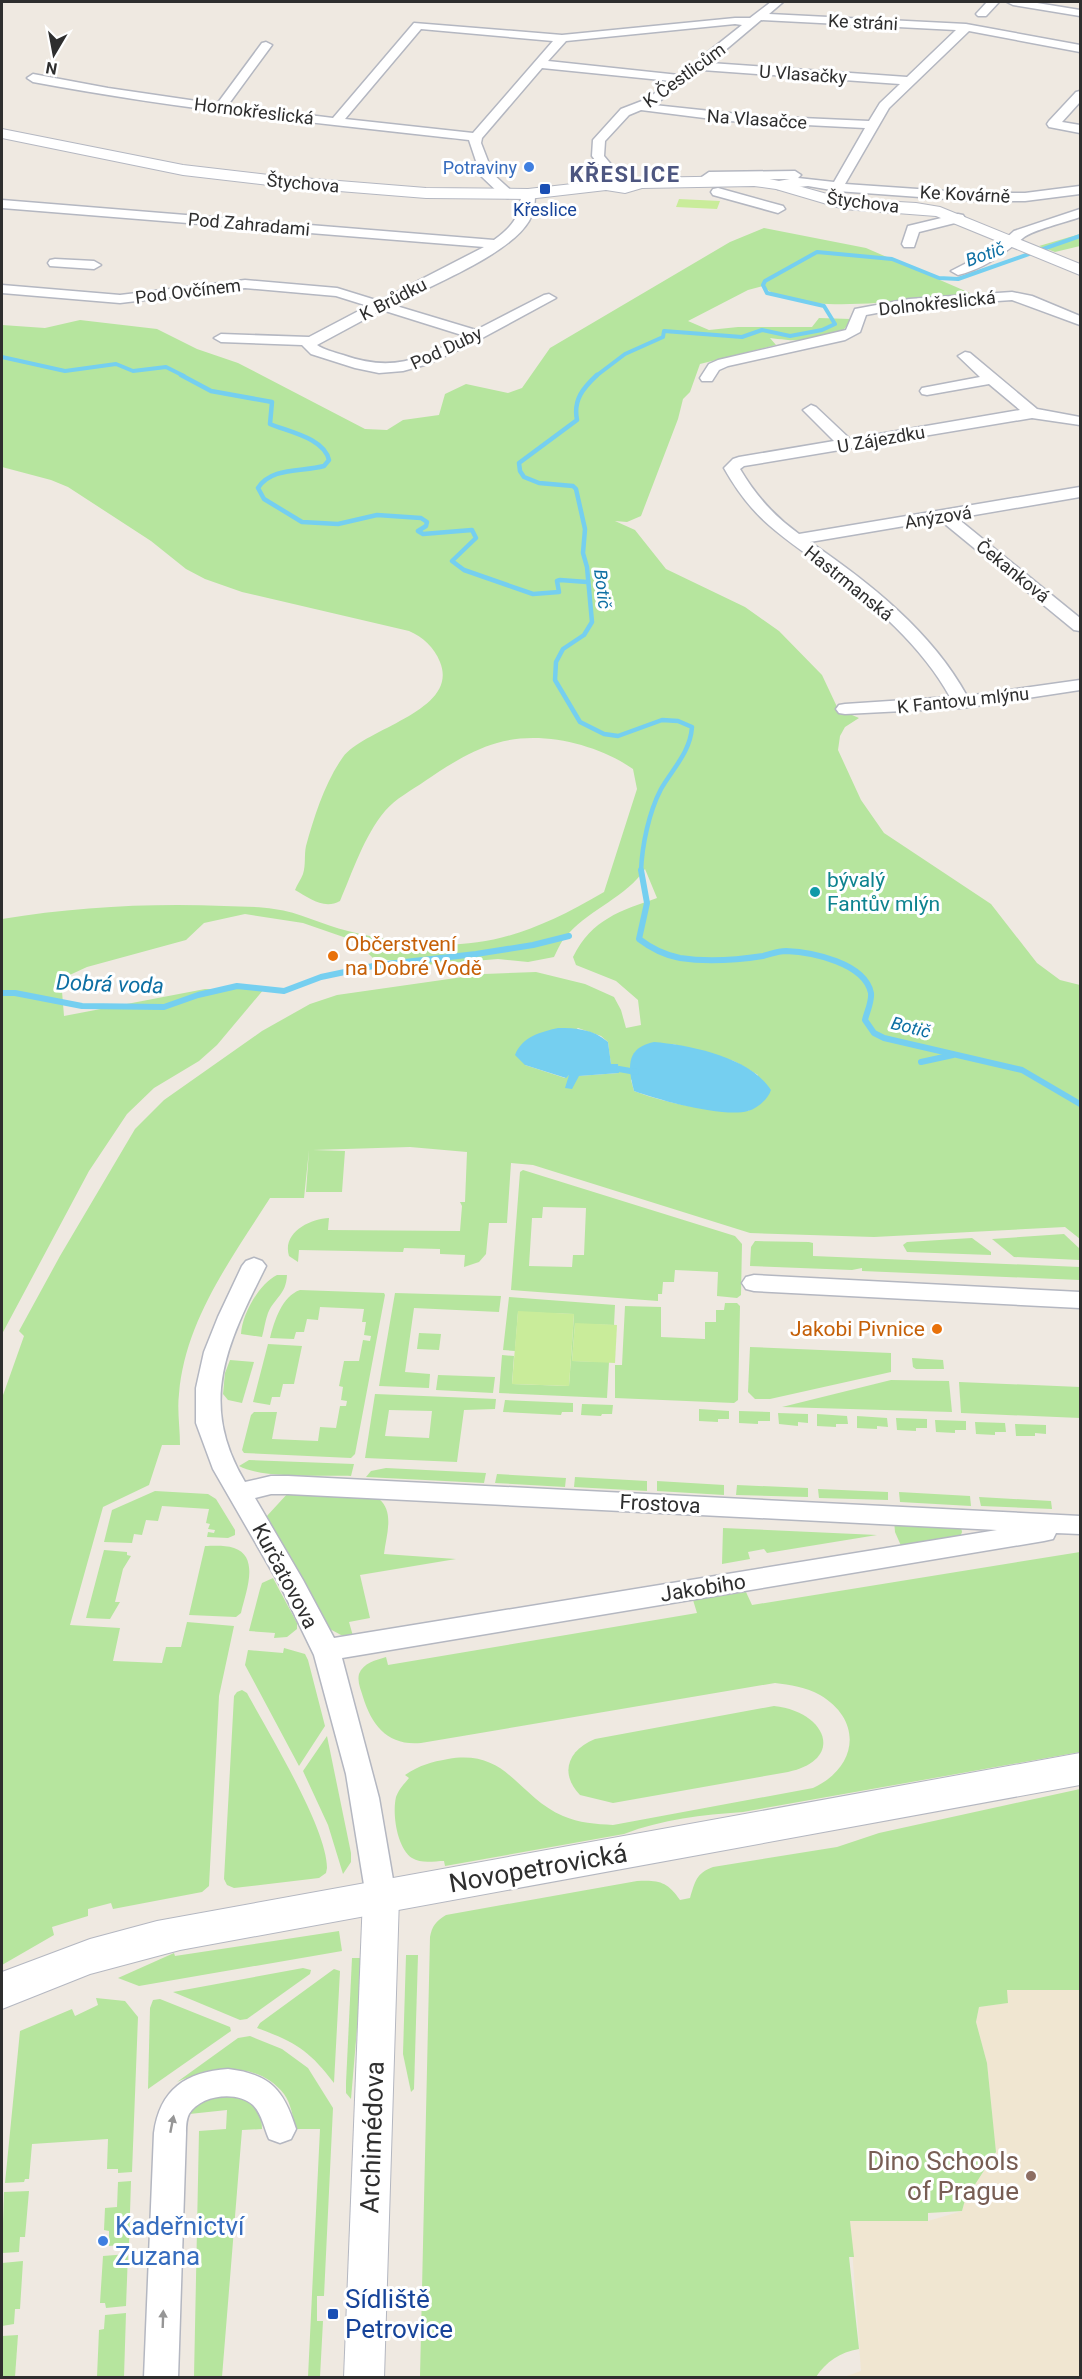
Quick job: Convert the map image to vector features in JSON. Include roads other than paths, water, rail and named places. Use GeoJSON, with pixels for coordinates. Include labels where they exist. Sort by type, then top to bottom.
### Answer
{"type":"FeatureCollection","features":[{"type":"Feature","properties":{"kind":"main road","name":"Novopetrovická"},"geometry":{"type":"LineString","coordinates":[[2,1991],[37,1974],[115,1947],[180,1933],[1080,1769]]}},
{"type":"Feature","properties":{"kind":"street","name":"K Čestlicům"},"geometry":{"type":"LineString","coordinates":[[612,182],[598,156],[599,140],[626,111],[643,107],[683,79],[777,2]]}},
{"type":"Feature","properties":{"kind":"street"},"geometry":{"type":"LineString","coordinates":[[982,14],[993,2]]}},
{"type":"Feature","properties":{"kind":"street"},"geometry":{"type":"LineString","coordinates":[[1013,2],[1080,13]]}},
{"type":"Feature","properties":{"kind":"street","name":"Ke stráni"},"geometry":{"type":"LineString","coordinates":[[336,122],[418,25],[561,38],[756,20],[966,27]]}},
{"type":"Feature","properties":{"kind":"street"},"geometry":{"type":"LineString","coordinates":[[851,34],[864,22]]}},
{"type":"Feature","properties":{"kind":"street"},"geometry":{"type":"LineString","coordinates":[[840,181],[884,106],[966,27],[1080,48]]}},
{"type":"Feature","properties":{"kind":"street"},"geometry":{"type":"LineString","coordinates":[[508,194],[487,176],[475,143],[476,137],[561,38]]}},
{"type":"Feature","properties":{"kind":"street"},"geometry":{"type":"LineString","coordinates":[[221,107],[266,45]]}},
{"type":"Feature","properties":{"kind":"street"},"geometry":{"type":"LineString","coordinates":[[539,64],[683,79]]}},
{"type":"Feature","properties":{"kind":"street","name":"U Vlasačky"},"geometry":{"type":"LineString","coordinates":[[699,66],[908,81]]}},
{"type":"Feature","properties":{"kind":"street","name":"Hornokřeslická"},"geometry":{"type":"LineString","coordinates":[[33,78],[108,92],[336,122],[476,137]]}},
{"type":"Feature","properties":{"kind":"street"},"geometry":{"type":"LineString","coordinates":[[1080,95],[1053,124],[1080,129]]}},
{"type":"Feature","properties":{"kind":"street","name":"Na Vlasačce"},"geometry":{"type":"LineString","coordinates":[[643,107],[687,114],[871,125]]}},
{"type":"Feature","properties":{"kind":"street","name":"Štychova"},"geometry":{"type":"LineString","coordinates":[[2,134],[90,153],[247,178],[426,193],[528,194],[612,182],[627,189],[635,186],[636,183],[754,181],[778,185],[844,204],[916,208],[958,218],[1080,270]]}},
{"type":"Feature","properties":{"kind":"street"},"geometry":{"type":"LineString","coordinates":[[702,181],[709,176],[800,175]]}},
{"type":"Feature","properties":{"kind":"street","name":"Ke Kovárně"},"geometry":{"type":"LineString","coordinates":[[778,185],[793,182],[820,182],[837,187],[975,197],[1025,197],[1080,190]]}},
{"type":"Feature","properties":{"kind":"street"},"geometry":{"type":"LineString","coordinates":[[820,182],[954,183]]}},
{"type":"Feature","properties":{"kind":"street"},"geometry":{"type":"LineString","coordinates":[[718,192],[778,209]]}},
{"type":"Feature","properties":{"kind":"street","name":"K Brůdku"},"geometry":{"type":"LineString","coordinates":[[221,338],[311,341],[510,236],[522,224],[528,208],[528,194]]}},
{"type":"Feature","properties":{"kind":"street","name":"Pod Zahradami"},"geometry":{"type":"LineString","coordinates":[[2,204],[496,244]]}},
{"type":"Feature","properties":{"kind":"street"},"geometry":{"type":"LineString","coordinates":[[1042,217],[1080,207]]}},
{"type":"Feature","properties":{"kind":"street"},"geometry":{"type":"LineString","coordinates":[[958,271],[1017,243],[1019,234],[1080,213]]}},
{"type":"Feature","properties":{"kind":"street"},"geometry":{"type":"LineString","coordinates":[[909,244],[913,229],[958,218]]}},
{"type":"Feature","properties":{"kind":"street"},"geometry":{"type":"LineString","coordinates":[[55,262],[94,266]]}},
{"type":"Feature","properties":{"kind":"street"},"geometry":{"type":"LineString","coordinates":[[50,293],[74,264]]}},
{"type":"Feature","properties":{"kind":"street","name":"Pod Ovčínem"},"geometry":{"type":"LineString","coordinates":[[2,289],[142,298],[245,284],[337,292],[476,335]]}},
{"type":"Feature","properties":{"kind":"street","name":"Dolnokřeslická"},"geometry":{"type":"LineString","coordinates":[[707,378],[714,367],[723,363],[817,343],[851,333],[855,329],[860,312],[893,305],[1012,296],[1027,299],[1080,321]]}},
{"type":"Feature","properties":{"kind":"street","name":"Pod Duby"},"geometry":{"type":"LineString","coordinates":[[311,341],[309,346],[316,351],[372,369],[390,370],[412,365],[549,298]]}},
{"type":"Feature","properties":{"kind":"street"},"geometry":{"type":"LineString","coordinates":[[965,356],[1032,413]]}},
{"type":"Feature","properties":{"kind":"street","name":"U Zájezdku"},"geometry":{"type":"LineString","coordinates":[[927,391],[992,379]]}},
{"type":"Feature","properties":{"kind":"street"},"geometry":{"type":"LineString","coordinates":[[811,410],[847,445]]}},
{"type":"Feature","properties":{"kind":"street","name":"U Zájezdku"},"geometry":{"type":"LineString","coordinates":[[732,468],[739,462],[1032,413],[1080,421]]}},
{"type":"Feature","properties":{"kind":"street","name":"Hastrmanská"},"geometry":{"type":"LineString","coordinates":[[732,468],[748,498],[760,512],[856,584],[890,615],[941,670],[963,703]]}},
{"type":"Feature","properties":{"kind":"street","name":"Anýzová"},"geometry":{"type":"LineString","coordinates":[[795,540],[1080,492]]}},
{"type":"Feature","properties":{"kind":"street","name":"Čekanková"},"geometry":{"type":"LineString","coordinates":[[945,516],[1080,626]]}},
{"type":"Feature","properties":{"kind":"street","name":"K Fantovu mlýnu"},"geometry":{"type":"LineString","coordinates":[[845,709],[963,703],[1080,684]]}},
{"type":"Feature","properties":{"kind":"street","name":"Kurčatovova"},"geometry":{"type":"LineString","coordinates":[[254,1266],[233,1308],[215,1353],[210,1372],[207,1406],[209,1424],[225,1472],[239,1493],[326,1650],[360,1764],[381,1897]]}},
{"type":"Feature","properties":{"kind":"street"},"geometry":{"type":"LineString","coordinates":[[754,1283],[1080,1300]]}},
{"type":"Feature","properties":{"kind":"street","name":"Frostova"},"geometry":{"type":"LineString","coordinates":[[239,1493],[271,1485],[288,1485],[1080,1525]]}},
{"type":"Feature","properties":{"kind":"street","name":"Jakobiho"},"geometry":{"type":"LineString","coordinates":[[326,1650],[1080,1525]]}},
{"type":"Feature","properties":{"kind":"street","name":"Archimédova"},"geometry":{"type":"LineString","coordinates":[[364,2378],[381,1897]]}},
{"type":"Feature","properties":{"kind":"street"},"geometry":{"type":"LineString","coordinates":[[161,2378],[170,2133],[176,2106],[184,2097],[204,2086],[231,2083],[246,2086],[260,2092],[270,2102],[280,2129]]}},
{"type":"Feature","properties":{"kind":"water"},"geometry":{"type":"Polygon","coordinates":[[[558,1028],[584,1030],[608,1042],[611,1064],[618,1064],[619,1073],[579,1076],[572,1089],[565,1088],[569,1075],[566,1078],[525,1065],[515,1055],[527,1040],[558,1028]]]}},
{"type":"Feature","properties":{"kind":"water"},"geometry":{"type":"Polygon","coordinates":[[[654,1042],[685,1046],[734,1061],[761,1079],[771,1090],[768,1097],[752,1110],[737,1113],[691,1107],[634,1091],[630,1067],[633,1054],[645,1045],[654,1042]]]}},
{"type":"Feature","properties":{"kind":"waterway","name":"Botič"},"geometry":{"type":"LineString","coordinates":[[596,376],[625,354],[663,337],[664,331],[742,337],[762,330],[790,336],[822,330],[835,324],[824,306],[767,293],[763,285],[765,281],[817,252],[892,259],[939,278],[958,279],[1080,236]]}},
{"type":"Feature","properties":{"kind":"waterway"},"geometry":{"type":"LineString","coordinates":[[2,357],[65,371],[116,364],[133,371],[166,367],[184,376]]}},
{"type":"Feature","properties":{"kind":"waterway"},"geometry":{"type":"LineString","coordinates":[[181,375],[211,391],[272,402],[270,424],[305,437],[326,452],[329,460],[324,466],[279,473],[264,481],[258,488],[264,499],[302,522],[338,524],[377,515],[421,518],[427,522],[426,526],[418,531],[423,534],[472,530],[476,538],[452,561],[464,570],[533,594],[559,592],[557,581],[560,580],[587,582]]}},
{"type":"Feature","properties":{"kind":"waterway","name":"Botič"},"geometry":{"type":"LineString","coordinates":[[596,376],[580,395],[576,406],[577,420],[519,463],[524,477],[539,483],[573,486],[576,489],[585,529],[583,553],[587,567],[592,622],[584,635],[563,649],[556,662],[555,680],[580,722],[604,734],[618,736],[662,720],[678,721],[692,727],[688,745],[661,789],[653,808],[643,850],[641,870]]}},
{"type":"Feature","properties":{"kind":"waterway","name":"Botič"},"geometry":{"type":"LineString","coordinates":[[641,870],[647,903],[639,939],[653,949],[674,957],[700,960],[743,959],[786,951],[836,961],[859,974],[867,983],[871,996],[865,1020],[874,1033],[884,1038],[1022,1070],[1080,1104]]}},
{"type":"Feature","properties":{"kind":"waterway","name":"Dobrá voda"},"geometry":{"type":"LineString","coordinates":[[2,993],[15,993],[82,1006],[164,1007],[198,995],[237,986],[284,991],[321,977],[378,965],[476,954],[533,945],[569,936]]}},
{"type":"Feature","properties":{"kind":"waterway"},"geometry":{"type":"LineString","coordinates":[[921,1062],[953,1055]]}},
{"type":"Feature","properties":{"kind":"waterway"},"geometry":{"type":"LineString","coordinates":[[619,1069],[636,1072]]}},
{"type":"Feature","properties":{"kind":"place","name":"Potraviny"},"geometry":{"type":"Point","coordinates":[529,167]}},
{"type":"Feature","properties":{"kind":"place","name":"Křeslice"},"geometry":{"type":"Point","coordinates":[545,189]}},
{"type":"Feature","properties":{"kind":"place","name":"bývalý Fantův mlýn"},"geometry":{"type":"Point","coordinates":[815,892]}},
{"type":"Feature","properties":{"kind":"place","name":"Občerstvení na Dobré Vodě"},"geometry":{"type":"Point","coordinates":[333,956]}},
{"type":"Feature","properties":{"kind":"place","name":"Jakobi Pivnice"},"geometry":{"type":"Point","coordinates":[937,1329]}},
{"type":"Feature","properties":{"kind":"place","name":"Dino Schools of Prague"},"geometry":{"type":"Point","coordinates":[1031,2176]}},
{"type":"Feature","properties":{"kind":"place","name":"Kadeřnictví Zuzana"},"geometry":{"type":"Point","coordinates":[103,2241]}},
{"type":"Feature","properties":{"kind":"place","name":"Sídliště Petrovice"},"geometry":{"type":"Point","coordinates":[333,2314]}},
{"type":"Feature","properties":{"kind":"district","name":"KŘESLICE"},"geometry":{"type":"Point","coordinates":[625,174]}}]}
